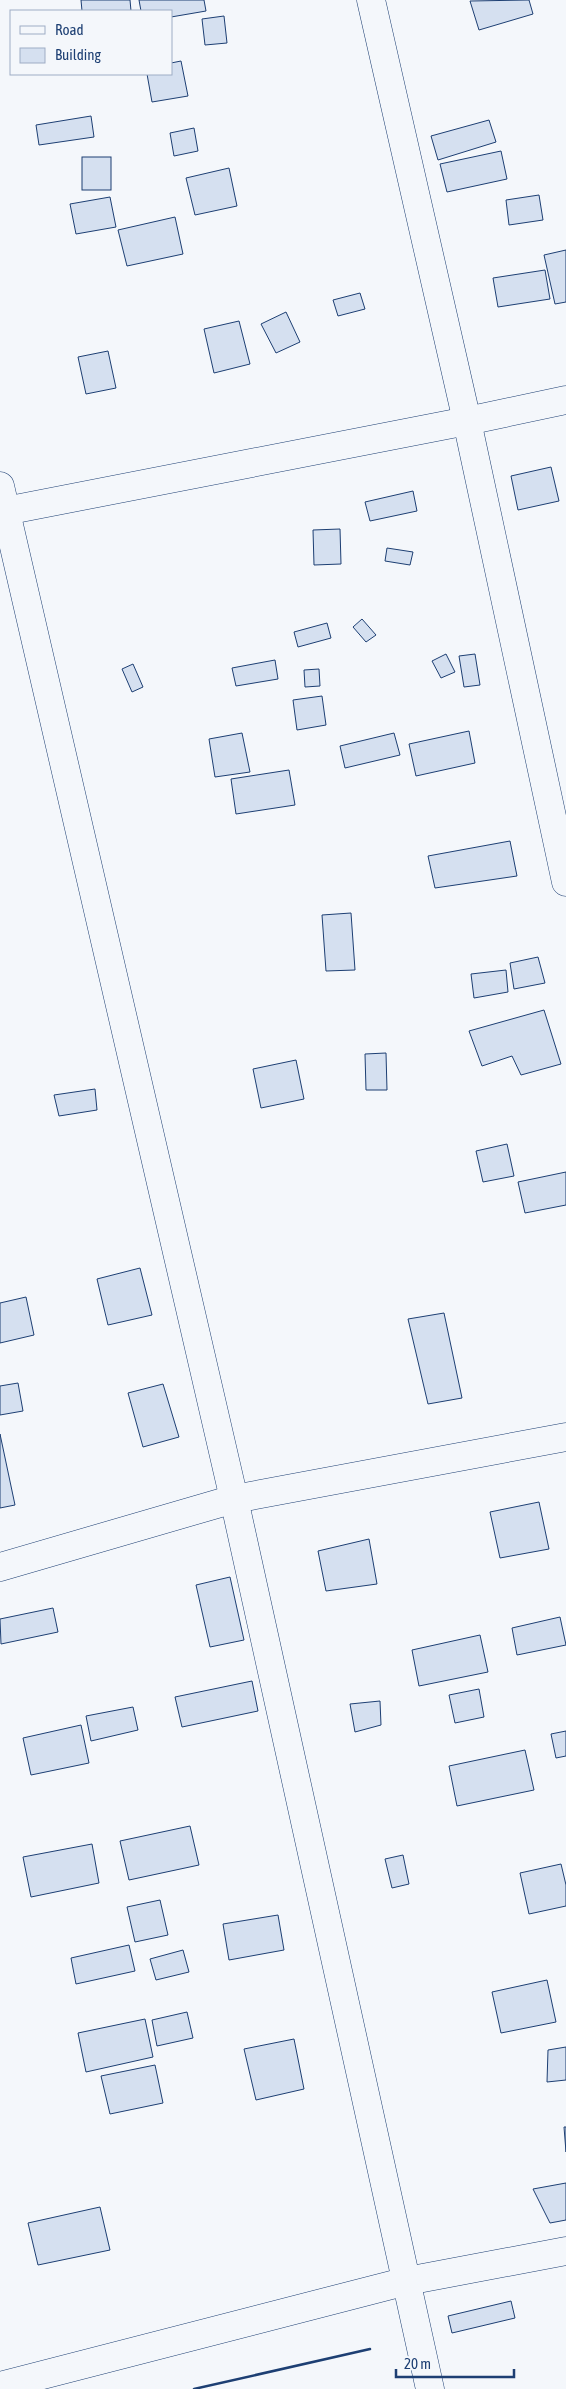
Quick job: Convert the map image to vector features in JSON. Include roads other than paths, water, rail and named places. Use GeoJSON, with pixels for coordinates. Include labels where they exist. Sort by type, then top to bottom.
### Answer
{"type":"FeatureCollection","features":[{"type":"Feature","properties":{"kind":"street"},"geometry":{"type":"LineString","coordinates":[[370,0],[467,421],[566,882]]}},
{"type":"Feature","properties":{"kind":"street"},"geometry":{"type":"LineString","coordinates":[[430,2389],[234,1499],[2,503],[467,421],[566,400]]}},
{"type":"Feature","properties":{"kind":"street"},"geometry":{"type":"LineString","coordinates":[[0,1567],[234,1499],[566,1437]]}},
{"type":"Feature","properties":{"kind":"street"},"geometry":{"type":"LineString","coordinates":[[0,2386],[407,2282],[566,2251]]}}]}
